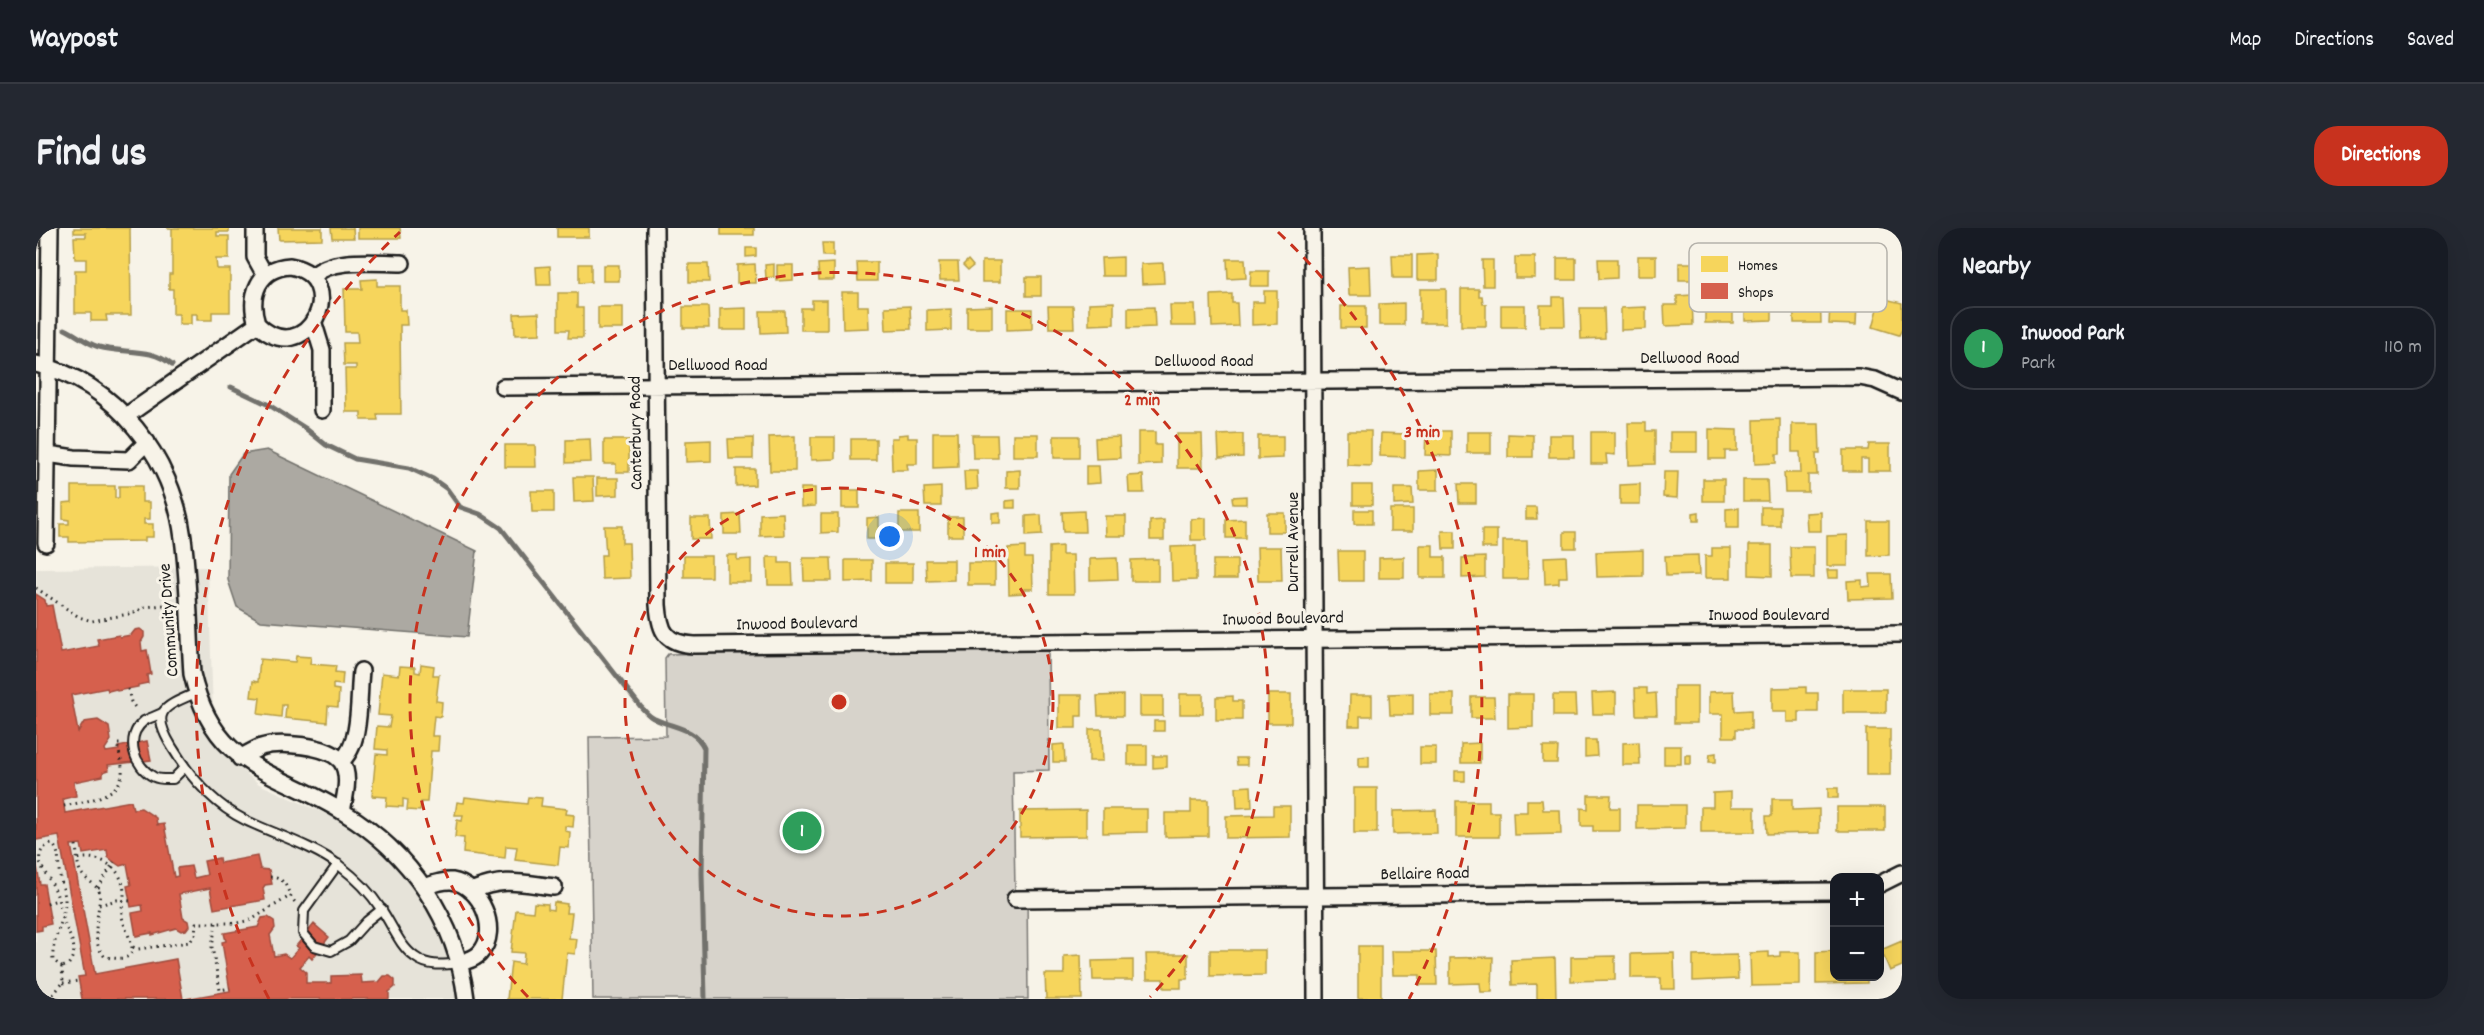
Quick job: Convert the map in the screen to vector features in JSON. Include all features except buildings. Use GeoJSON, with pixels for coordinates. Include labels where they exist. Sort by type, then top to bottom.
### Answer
{"type":"FeatureCollection","features":[{"type":"Feature","properties":{"kind":"street"},"geometry":{"type":"LineString","coordinates":[[46,543],[48,454],[43,365],[43,268],[50,228]]}},
{"type":"Feature","properties":{"kind":"street"},"geometry":{"type":"LineString","coordinates":[[255,228],[255,257],[265,274]]}},
{"type":"Feature","properties":{"kind":"street","name":"Canterbury Road"},"geometry":{"type":"LineString","coordinates":[[655,228],[658,605],[660,624],[666,635]]}},
{"type":"Feature","properties":{"kind":"street","name":"Durrell Avenue"},"geometry":{"type":"LineString","coordinates":[[1312,228],[1316,999]]}},
{"type":"Feature","properties":{"kind":"street"},"geometry":{"type":"LineString","coordinates":[[313,276],[320,269],[337,264],[402,263]]}},
{"type":"Feature","properties":{"kind":"street"},"geometry":{"type":"LineString","coordinates":[[290,266],[303,269],[313,276],[321,299],[320,310],[314,324],[304,333],[284,337],[265,331],[258,324],[255,297],[258,285],[265,274],[279,267],[290,266]]}},
{"type":"Feature","properties":{"kind":"street"},"geometry":{"type":"LineString","coordinates":[[126,416],[258,324]]}},
{"type":"Feature","properties":{"kind":"street"},"geometry":{"type":"LineString","coordinates":[[314,324],[322,350],[322,410]]}},
{"type":"Feature","properties":{"kind":"street","name":"Community Drive"},"geometry":{"type":"LineString","coordinates":[[43,365],[86,385],[126,416],[147,442],[173,493],[183,537],[192,675],[196,693],[218,734],[240,758],[268,775],[342,812],[377,836],[408,866],[424,887],[452,939],[466,999]]}},
{"type":"Feature","properties":{"kind":"street","name":"Dellwood Road"},"geometry":{"type":"LineString","coordinates":[[503,387],[1859,377],[1875,380],[1902,392]]}},
{"type":"Feature","properties":{"kind":"street"},"geometry":{"type":"LineString","coordinates":[[48,454],[74,458],[129,460],[147,442]]}},
{"type":"Feature","properties":{"kind":"street","name":"Inwood Boulevard"},"geometry":{"type":"LineString","coordinates":[[666,635],[678,643],[694,645],[1902,634]]}},
{"type":"Feature","properties":{"kind":"street"},"geometry":{"type":"LineString","coordinates":[[341,761],[349,754],[355,743],[361,671]]}},
{"type":"Feature","properties":{"kind":"street"},"geometry":{"type":"LineString","coordinates":[[240,758],[262,747],[274,745],[317,748],[341,761],[347,783],[342,812]]}},
{"type":"Feature","properties":{"kind":"street"},"geometry":{"type":"LineString","coordinates":[[1884,882],[1902,873]]}},
{"type":"Feature","properties":{"kind":"street"},"geometry":{"type":"LineString","coordinates":[[471,891],[491,882],[501,881],[555,887]]}},
{"type":"Feature","properties":{"kind":"street"},"geometry":{"type":"LineString","coordinates":[[424,887],[438,882],[460,883],[471,891],[484,909],[488,932],[485,944],[478,955],[459,963]]}},
{"type":"Feature","properties":{"kind":"street","name":"Bellaire Road"},"geometry":{"type":"LineString","coordinates":[[1015,899],[1830,891]]}},
{"type":"Feature","properties":{"kind":"lane"},"geometry":{"type":"LineString","coordinates":[[184,768],[173,779],[156,779],[142,770],[135,757],[133,738],[143,722],[162,713],[169,704],[196,693]]}},
{"type":"Feature","properties":{"kind":"lane"},"geometry":{"type":"LineString","coordinates":[[162,713],[160,728],[184,768],[218,802],[243,819],[311,849],[338,864],[361,884],[382,909],[399,938],[414,957],[437,965],[459,963]]}},
{"type":"Feature","properties":{"kind":"lane"},"geometry":{"type":"LineString","coordinates":[[338,864],[304,911],[303,933],[314,946],[331,951],[349,941],[367,921],[382,909]]}},
{"type":"Feature","properties":{"kind":"path"},"geometry":{"type":"LineString","coordinates":[[36,588],[79,617],[92,621],[122,616],[159,604],[187,604]]}},
{"type":"Feature","properties":{"kind":"path"},"geometry":{"type":"LineString","coordinates":[[128,689],[131,702],[136,710]]}},
{"type":"Feature","properties":{"kind":"path"},"geometry":{"type":"LineString","coordinates":[[64,806],[87,801],[114,789],[122,773],[117,744],[124,743]]}},
{"type":"Feature","properties":{"kind":"path"},"geometry":{"type":"LineString","coordinates":[[63,914],[53,952],[53,960],[62,967],[68,966],[75,950],[63,914],[58,900],[40,863],[39,856],[48,844],[52,844],[58,852],[59,874],[65,898],[63,914]]}},
{"type":"Feature","properties":{"kind":"path"},"geometry":{"type":"LineString","coordinates":[[75,845],[80,871],[98,888]]}},
{"type":"Feature","properties":{"kind":"path"},"geometry":{"type":"LineString","coordinates":[[78,859],[94,857],[113,864],[121,880],[122,918],[132,939],[133,947],[123,958],[105,957],[99,950],[96,940],[98,888],[113,864]]}},
{"type":"Feature","properties":{"kind":"path"},"geometry":{"type":"LineString","coordinates":[[270,877],[279,878],[285,882],[295,902]]}},
{"type":"Feature","properties":{"kind":"path"},"geometry":{"type":"LineString","coordinates":[[133,947],[190,942],[195,934],[196,923],[251,920],[290,896]]}},
{"type":"Feature","properties":{"kind":"path"},"geometry":{"type":"LineString","coordinates":[[47,903],[58,900]]}},
{"type":"Feature","properties":{"kind":"path"},"geometry":{"type":"LineString","coordinates":[[99,905],[117,900],[130,901]]}},
{"type":"Feature","properties":{"kind":"path"},"geometry":{"type":"LineString","coordinates":[[216,923],[212,947],[220,990],[230,988]]}},
{"type":"Feature","properties":{"kind":"path"},"geometry":{"type":"LineString","coordinates":[[62,967],[63,983]]}},
{"type":"Feature","properties":{"kind":"path"},"geometry":{"type":"LineString","coordinates":[[49,999],[63,983],[78,981]]}},
{"type":"Feature","properties":{"kind":"shaded area"},"geometry":{"type":"Polygon","coordinates":[[[267,450],[477,551],[467,637],[261,621],[237,607],[228,580],[229,474],[243,454],[267,450]]]}},
{"type":"Feature","properties":{"kind":"shaded area"},"geometry":{"type":"Polygon","coordinates":[[[208,567],[214,743],[224,755],[259,784],[337,819],[373,842],[388,855],[411,880],[433,915],[451,960],[459,999],[36,999],[36,569],[208,567]]]}},
{"type":"Feature","properties":{"kind":"shaded area"},"geometry":{"type":"Polygon","coordinates":[[[1048,646],[1049,770],[1013,771],[1015,891],[1027,891],[1028,999],[593,999],[589,737],[666,736],[665,658],[668,654],[1048,646]]]}},
{"type":"Feature","properties":{"kind":"waterway"},"geometry":{"type":"LineString","coordinates":[[65,329],[99,347],[147,353],[164,359],[172,365]]}},
{"type":"Feature","properties":{"kind":"waterway"},"geometry":{"type":"LineString","coordinates":[[231,387],[269,405],[305,428],[326,445],[355,459],[409,468],[433,479],[447,489],[460,507],[480,514],[501,528],[641,707],[653,718],[690,732],[700,741],[704,748],[702,873],[705,999]]}},
{"type":"Feature","properties":{"kind":"place","name":"Inwood Park"},"geometry":{"type":"Point","coordinates":[802,831]}}]}
